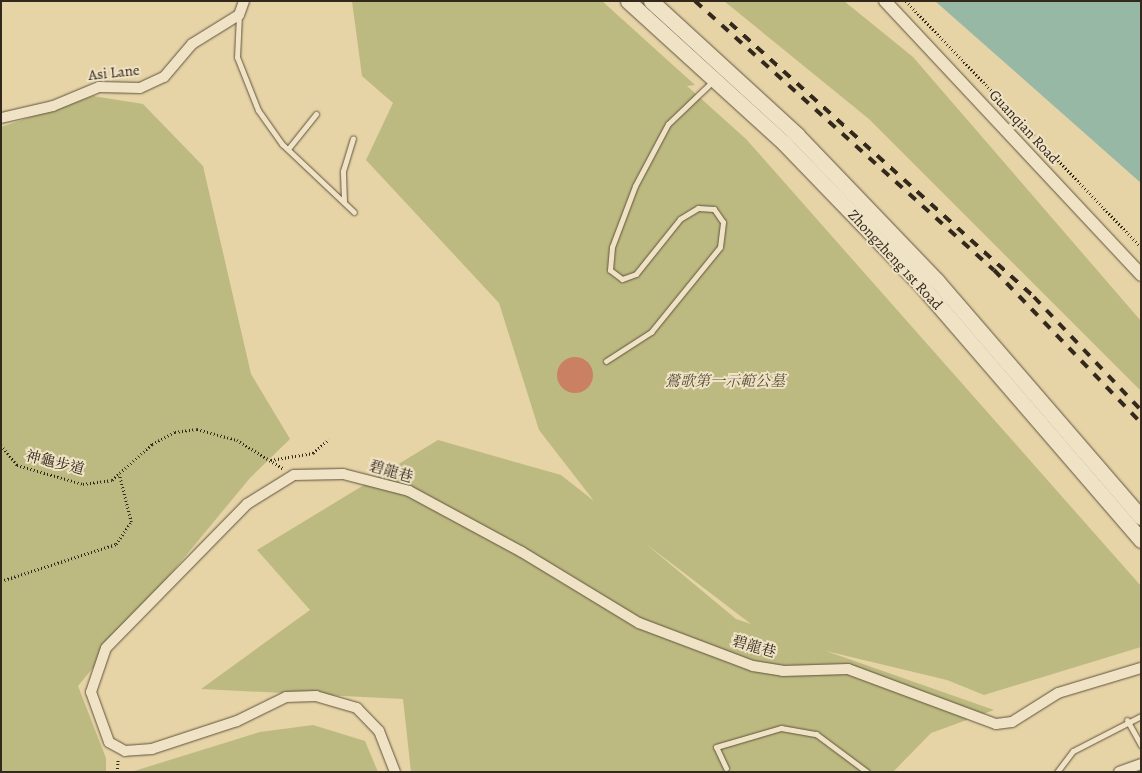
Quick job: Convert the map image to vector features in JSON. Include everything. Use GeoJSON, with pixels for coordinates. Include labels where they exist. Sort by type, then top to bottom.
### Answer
{"type":"FeatureCollection","features":[{"type":"Feature","properties":{"kind":"main road","name":"Zhongzheng 1st Road"},"geometry":{"type":"LineString","coordinates":[[628,1],[784,143],[921,285],[1141,540]]}},
{"type":"Feature","properties":{"kind":"main road","name":"Zhongzheng 1st Road"},"geometry":{"type":"LineString","coordinates":[[651,1],[796,135],[936,281],[1141,517]]}},
{"type":"Feature","properties":{"kind":"street"},"geometry":{"type":"LineString","coordinates":[[239,15],[244,1]]}},
{"type":"Feature","properties":{"kind":"street","name":"Guanqian Road"},"geometry":{"type":"LineString","coordinates":[[885,1],[1141,275]]}},
{"type":"Feature","properties":{"kind":"street","name":"Asi Lane"},"geometry":{"type":"LineString","coordinates":[[1,118],[53,106],[99,87],[140,88],[164,77],[192,44],[239,15]]}},
{"type":"Feature","properties":{"kind":"street","name":"碧龍巷"},"geometry":{"type":"LineString","coordinates":[[294,475],[343,474],[409,491],[639,623],[752,666],[783,671],[848,669],[996,724],[1012,722],[1058,692],[1141,668]]}},
{"type":"Feature","properties":{"kind":"street"},"geometry":{"type":"LineString","coordinates":[[294,475],[247,504],[106,648],[91,692],[98,718],[108,742],[125,751],[152,749],[236,721],[286,696],[316,696],[357,708],[379,731],[395,772]]}},
{"type":"Feature","properties":{"kind":"street"},"geometry":{"type":"LineString","coordinates":[[1119,772],[1141,764]]}},
{"type":"Feature","properties":{"kind":"lane"},"geometry":{"type":"LineString","coordinates":[[239,15],[237,56],[258,110],[288,149],[354,212]]}},
{"type":"Feature","properties":{"kind":"lane"},"geometry":{"type":"LineString","coordinates":[[606,361],[651,332],[720,247],[723,222],[714,209],[698,208],[680,219],[636,274],[622,279],[610,270],[612,247],[634,186],[668,124],[725,69]]}},
{"type":"Feature","properties":{"kind":"lane"},"geometry":{"type":"LineString","coordinates":[[288,149],[316,114]]}},
{"type":"Feature","properties":{"kind":"lane"},"geometry":{"type":"LineString","coordinates":[[344,202],[343,171],[353,138]]}},
{"type":"Feature","properties":{"kind":"lane"},"geometry":{"type":"LineString","coordinates":[[1057,772],[1073,752],[1127,720],[1141,716]]}},
{"type":"Feature","properties":{"kind":"lane"},"geometry":{"type":"LineString","coordinates":[[1127,720],[1141,745]]}},
{"type":"Feature","properties":{"kind":"lane"},"geometry":{"type":"LineString","coordinates":[[726,768],[716,746],[782,728],[816,734],[867,772]]}},
{"type":"Feature","properties":{"kind":"path"},"geometry":{"type":"LineString","coordinates":[[906,1],[1141,246]]}},
{"type":"Feature","properties":{"kind":"path","name":"神龜步道"},"geometry":{"type":"LineString","coordinates":[[1,445],[17,465],[83,484],[112,480],[152,444],[174,432],[198,429],[237,440],[258,457],[270,460],[294,475]]}},
{"type":"Feature","properties":{"kind":"path"},"geometry":{"type":"LineString","coordinates":[[270,460],[298,459],[313,453],[328,439]]}},
{"type":"Feature","properties":{"kind":"path"},"geometry":{"type":"LineString","coordinates":[[1,581],[116,544],[131,522],[119,474]]}},
{"type":"Feature","properties":{"kind":"green space","name":"鶯歌第一示範公墓"},"geometry":{"type":"Polygon","coordinates":[[[352,1],[602,1],[695,85],[687,86],[746,139],[1141,586],[1141,647],[984,695],[947,680],[826,651],[994,710],[931,733],[893,772],[411,772],[403,699],[201,689],[310,610],[257,550],[438,440],[561,475],[594,501],[539,430],[499,303],[366,160],[393,103],[362,76],[352,1]],[[646,544],[736,619],[751,624],[646,544]]]}},
{"type":"Feature","properties":{"kind":"green space"},"geometry":{"type":"Polygon","coordinates":[[[724,1],[844,1],[913,57],[1141,321],[1141,391],[869,119],[724,1]]]}},
{"type":"Feature","properties":{"kind":"green space"},"geometry":{"type":"Polygon","coordinates":[[[93,96],[143,104],[203,166],[251,374],[290,439],[250,478],[78,686],[106,758],[106,772],[1,772],[1,127],[93,96]]]}},
{"type":"Feature","properties":{"kind":"green space"},"geometry":{"type":"Polygon","coordinates":[[[313,725],[365,741],[378,772],[131,772],[260,732],[313,725]]]}},
{"type":"Feature","properties":{"kind":"shaded area"},"geometry":{"type":"Polygon","coordinates":[[[935,1],[1141,1],[1141,183],[935,1]]]}},
{"type":"Feature","properties":{"kind":"building"},"geometry":{"type":"Polygon","coordinates":[[[575,357],[587,363],[593,375],[587,387],[575,393],[563,387],[557,375],[563,363],[575,357]]]}},
{"type":"Feature","properties":{"kind":"railway"},"geometry":{"type":"LineString","coordinates":[[695,1],[994,270],[1141,423]]}},
{"type":"Feature","properties":{"kind":"railway"},"geometry":{"type":"LineString","coordinates":[[730,23],[1034,297],[1141,410]]}}]}
